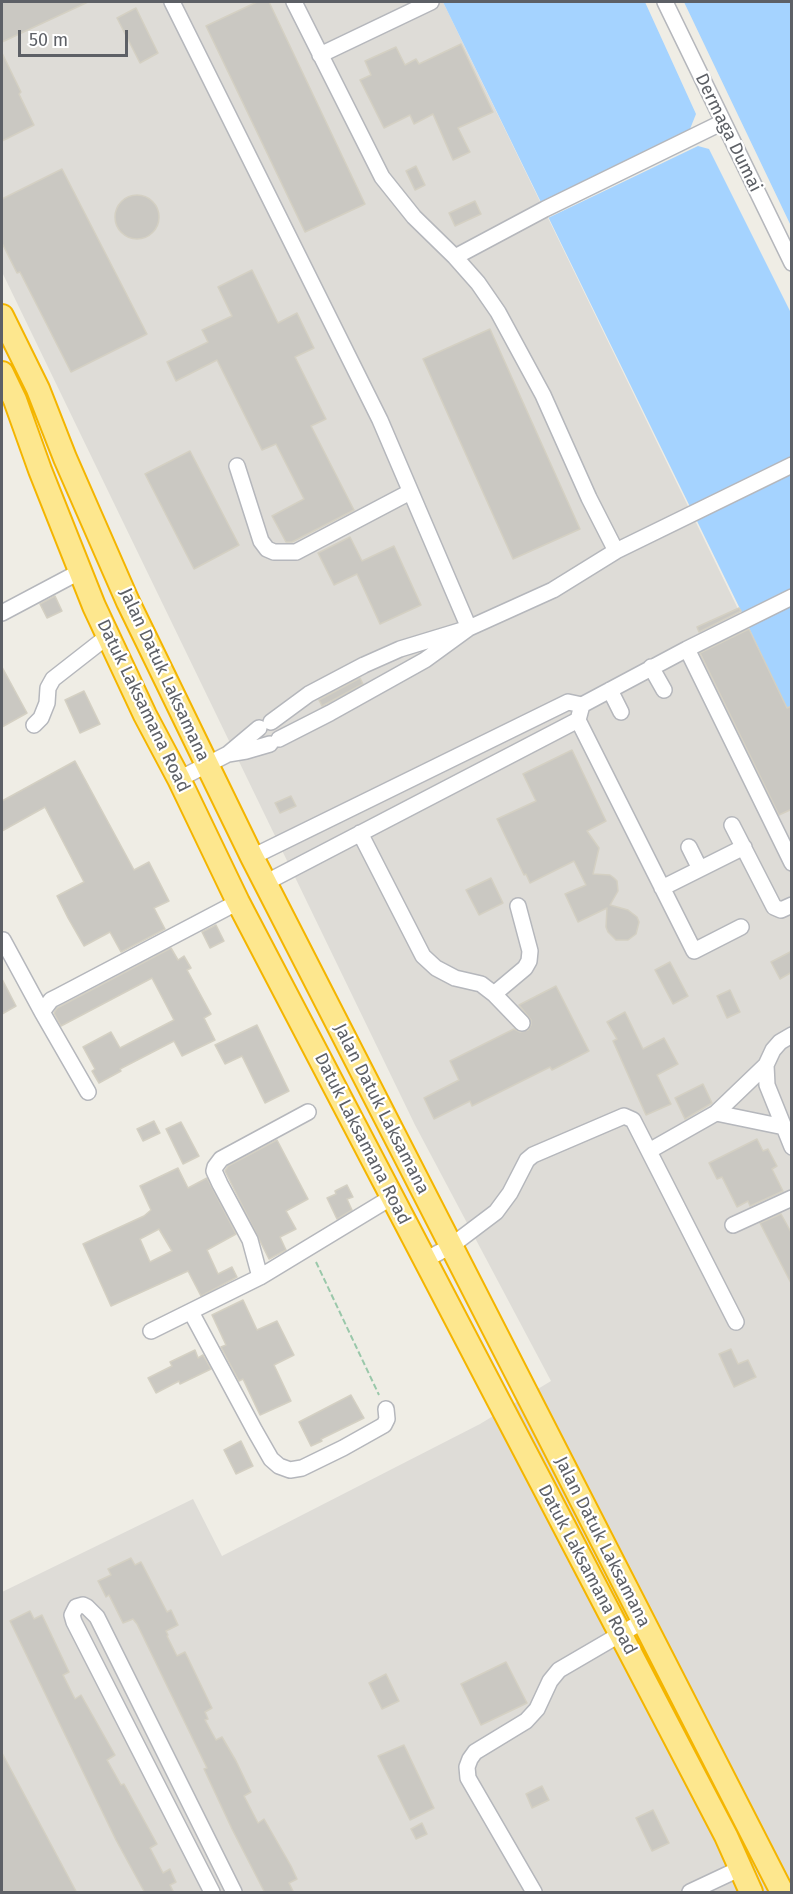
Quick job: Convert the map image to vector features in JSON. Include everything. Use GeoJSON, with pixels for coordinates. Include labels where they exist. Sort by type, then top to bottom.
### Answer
{"type":"FeatureCollection","features":[{"type":"Feature","properties":{"kind":"highway","name":"Jalan Datuk Laksamana"},"geometry":{"type":"LineString","coordinates":[[2,316],[38,389],[65,459],[128,602],[252,857],[782,1893]]}},
{"type":"Feature","properties":{"kind":"highway","name":"Datuk Laksamana Road"},"geometry":{"type":"LineString","coordinates":[[2,373],[15,400],[40,470],[108,636],[145,716],[238,902],[726,1836],[751,1893]]}},
{"type":"Feature","properties":{"kind":"highway"},"geometry":{"type":"LineString","coordinates":[[15,400],[38,389]]}},
{"type":"Feature","properties":{"kind":"street"},"geometry":{"type":"LineString","coordinates":[[172,2],[375,410],[470,628]]}},
{"type":"Feature","properties":{"kind":"street"},"geometry":{"type":"LineString","coordinates":[[294,2],[382,177],[414,217],[478,283],[504,322],[543,395],[589,498],[616,551]]}},
{"type":"Feature","properties":{"kind":"street"},"geometry":{"type":"LineString","coordinates":[[320,55],[431,2]]}},
{"type":"Feature","properties":{"kind":"street","name":"Dermaga Dumai"},"geometry":{"type":"LineString","coordinates":[[665,2],[792,264]]}},
{"type":"Feature","properties":{"kind":"street"},"geometry":{"type":"LineString","coordinates":[[455,257],[544,209],[723,122]]}},
{"type":"Feature","properties":{"kind":"street"},"geometry":{"type":"LineString","coordinates":[[178,779],[228,754],[309,694],[364,665],[400,649],[470,628],[553,590],[616,551],[792,465]]}},
{"type":"Feature","properties":{"kind":"street"},"geometry":{"type":"LineString","coordinates":[[237,466],[261,541],[267,549],[274,552],[296,552],[410,492]]}},
{"type":"Feature","properties":{"kind":"street"},"geometry":{"type":"LineString","coordinates":[[2,613],[81,571]]}},
{"type":"Feature","properties":{"kind":"street"},"geometry":{"type":"LineString","coordinates":[[265,883],[580,712],[610,690],[651,667],[792,597]]}},
{"type":"Feature","properties":{"kind":"street"},"geometry":{"type":"LineString","coordinates":[[228,754],[246,751],[274,741],[330,713],[425,660],[470,628]]}},
{"type":"Feature","properties":{"kind":"street"},"geometry":{"type":"LineString","coordinates":[[34,725],[41,718],[47,703],[48,688],[53,679],[108,636]]}},
{"type":"Feature","properties":{"kind":"street"},"geometry":{"type":"LineString","coordinates":[[687,649],[792,863]]}},
{"type":"Feature","properties":{"kind":"street"},"geometry":{"type":"LineString","coordinates":[[651,667],[664,690]]}},
{"type":"Feature","properties":{"kind":"street"},"geometry":{"type":"LineString","coordinates":[[610,690],[621,712]]}},
{"type":"Feature","properties":{"kind":"street"},"geometry":{"type":"LineString","coordinates":[[252,857],[568,702],[580,712],[694,951],[741,927]]}},
{"type":"Feature","properties":{"kind":"street"},"geometry":{"type":"LineString","coordinates":[[732,825],[774,908],[781,910],[792,905]]}},
{"type":"Feature","properties":{"kind":"street"},"geometry":{"type":"LineString","coordinates":[[360,833],[423,956],[436,969],[446,974],[481,984],[522,1023]]}},
{"type":"Feature","properties":{"kind":"street"},"geometry":{"type":"LineString","coordinates":[[688,847],[700,869]]}},
{"type":"Feature","properties":{"kind":"street"},"geometry":{"type":"LineString","coordinates":[[662,888],[744,848]]}},
{"type":"Feature","properties":{"kind":"street"},"geometry":{"type":"LineString","coordinates":[[42,1012],[51,1000],[238,902]]}},
{"type":"Feature","properties":{"kind":"street"},"geometry":{"type":"LineString","coordinates":[[494,994],[525,968],[529,961],[530,951],[518,906]]}},
{"type":"Feature","properties":{"kind":"street"},"geometry":{"type":"LineString","coordinates":[[3,940],[88,1092]]}},
{"type":"Feature","properties":{"kind":"street"},"geometry":{"type":"LineString","coordinates":[[649,1151],[716,1113],[766,1065],[773,1050],[780,1042],[792,1035]]}},
{"type":"Feature","properties":{"kind":"street"},"geometry":{"type":"LineString","coordinates":[[766,1065],[767,1085],[792,1147]]}},
{"type":"Feature","properties":{"kind":"street"},"geometry":{"type":"LineString","coordinates":[[260,1277],[250,1240],[220,1184],[214,1171],[215,1167],[221,1159],[308,1112]]}},
{"type":"Feature","properties":{"kind":"street"},"geometry":{"type":"LineString","coordinates":[[716,1113],[784,1127]]}},
{"type":"Feature","properties":{"kind":"street"},"geometry":{"type":"LineString","coordinates":[[425,1260],[451,1246],[496,1212],[504,1203],[527,1160],[533,1155],[624,1116],[633,1120],[736,1322]]}},
{"type":"Feature","properties":{"kind":"street"},"geometry":{"type":"LineString","coordinates":[[151,1330],[260,1277],[392,1197]]}},
{"type":"Feature","properties":{"kind":"street"},"geometry":{"type":"LineString","coordinates":[[733,1225],[792,1198]]}},
{"type":"Feature","properties":{"kind":"street"},"geometry":{"type":"LineString","coordinates":[[191,1312],[255,1431],[271,1459],[279,1466],[291,1470],[302,1468],[343,1448],[384,1425],[387,1419],[386,1409]]}},
{"type":"Feature","properties":{"kind":"street"},"geometry":{"type":"LineString","coordinates":[[212,1893],[74,1622],[72,1612],[76,1607],[84,1605],[97,1617],[234,1893]]}},
{"type":"Feature","properties":{"kind":"street"},"geometry":{"type":"LineString","coordinates":[[534,1893],[468,1778],[467,1767],[470,1759],[475,1752],[526,1720],[537,1709],[550,1681],[559,1670],[643,1621]]}},
{"type":"Feature","properties":{"kind":"street"},"geometry":{"type":"LineString","coordinates":[[690,1893],[739,1869]]}},
{"type":"Feature","properties":{"kind":"path"},"geometry":{"type":"LineString","coordinates":[[310,1248],[386,1409]]}},
{"type":"Feature","properties":{"kind":"shaded area"},"geometry":{"type":"Polygon","coordinates":[[[2,2],[443,2],[791,718],[791,1892],[2,1892],[2,1592],[193,1499],[222,1556],[480,1424],[551,1381],[415,1125],[2,272],[2,2]]]}},
{"type":"Feature","properties":{"kind":"water"},"geometry":{"type":"Polygon","coordinates":[[[443,2],[791,2],[791,718],[743,615],[443,2]]]}},
{"type":"Feature","properties":{"kind":"pier"},"geometry":{"type":"Polygon","coordinates":[[[645,2],[684,2],[791,226],[791,313],[709,149],[698,146],[548,218],[541,203],[690,129],[696,114],[645,2]]]}},
{"type":"Feature","properties":{"kind":"building"},"geometry":{"type":"Polygon","coordinates":[[[2,2],[88,2],[2,42],[2,2]]]}},
{"type":"Feature","properties":{"kind":"building"},"geometry":{"type":"Polygon","coordinates":[[[257,2],[269,2],[365,204],[305,232],[206,26],[257,2]]]}},
{"type":"Feature","properties":{"kind":"building"},"geometry":{"type":"Polygon","coordinates":[[[136,8],[158,53],[140,63],[117,18],[136,8]]]}},
{"type":"Feature","properties":{"kind":"building"},"geometry":{"type":"Polygon","coordinates":[[[461,44],[493,112],[458,128],[470,152],[453,160],[433,114],[414,124],[410,115],[384,128],[360,80],[371,75],[365,61],[396,47],[405,65],[416,59],[419,64],[461,44]]]}},
{"type":"Feature","properties":{"kind":"building"},"geometry":{"type":"Polygon","coordinates":[[[2,53],[34,125],[2,141],[2,53]]]}},
{"type":"Feature","properties":{"kind":"building"},"geometry":{"type":"Polygon","coordinates":[[[416,166],[425,185],[415,190],[406,171],[416,166]]]}},
{"type":"Feature","properties":{"kind":"building"},"geometry":{"type":"Polygon","coordinates":[[[62,169],[147,334],[71,372],[20,272],[17,273],[2,243],[2,199],[62,169]]]}},
{"type":"Feature","properties":{"kind":"building"},"geometry":{"type":"Polygon","coordinates":[[[137,195],[146,196],[153,201],[158,208],[158,226],[153,233],[146,238],[137,239],[128,238],[121,233],[116,226],[115,217],[116,208],[121,201],[128,196],[137,195]]]}},
{"type":"Feature","properties":{"kind":"building"},"geometry":{"type":"Polygon","coordinates":[[[475,201],[481,214],[455,226],[449,213],[475,201]]]}},
{"type":"Feature","properties":{"kind":"building"},"geometry":{"type":"Polygon","coordinates":[[[252,270],[278,323],[297,313],[314,348],[295,357],[326,419],[311,426],[354,510],[292,542],[286,542],[272,516],[304,499],[276,444],[262,450],[217,360],[176,381],[167,362],[208,342],[202,330],[232,316],[218,287],[252,270]]]}},
{"type":"Feature","properties":{"kind":"building"},"geometry":{"type":"Polygon","coordinates":[[[490,329],[580,529],[513,559],[423,359],[490,329]]]}},
{"type":"Feature","properties":{"kind":"building"},"geometry":{"type":"Polygon","coordinates":[[[190,451],[239,545],[194,569],[145,474],[190,451]]]}},
{"type":"Feature","properties":{"kind":"building"},"geometry":{"type":"Polygon","coordinates":[[[350,537],[362,561],[394,546],[421,605],[380,624],[357,574],[334,585],[318,553],[350,537]]]}},
{"type":"Feature","properties":{"kind":"building"},"geometry":{"type":"Polygon","coordinates":[[[55,596],[62,611],[47,618],[40,604],[55,596]]]}},
{"type":"Feature","properties":{"kind":"building"},"geometry":{"type":"Polygon","coordinates":[[[739,608],[741,611],[699,632],[697,627],[739,608]]]}},
{"type":"Feature","properties":{"kind":"building"},"geometry":{"type":"Polygon","coordinates":[[[749,629],[787,708],[792,706],[792,809],[779,815],[700,653],[749,629]]]}},
{"type":"Feature","properties":{"kind":"building"},"geometry":{"type":"Polygon","coordinates":[[[2,667],[27,713],[2,727],[2,667]]]}},
{"type":"Feature","properties":{"kind":"building"},"geometry":{"type":"Polygon","coordinates":[[[360,678],[363,684],[322,706],[319,700],[360,678]]]}},
{"type":"Feature","properties":{"kind":"building"},"geometry":{"type":"Polygon","coordinates":[[[84,691],[100,724],[80,733],[65,700],[84,691]]]}},
{"type":"Feature","properties":{"kind":"building"},"geometry":{"type":"Polygon","coordinates":[[[572,750],[606,821],[587,831],[599,848],[593,874],[610,875],[617,881],[618,891],[610,905],[628,910],[637,917],[639,922],[636,934],[628,940],[616,940],[608,932],[607,908],[578,922],[565,894],[586,885],[574,861],[530,883],[497,819],[536,801],[523,774],[572,750]]]}},
{"type":"Feature","properties":{"kind":"building"},"geometry":{"type":"Polygon","coordinates":[[[75,761],[134,870],[149,862],[169,901],[154,908],[165,929],[121,952],[110,932],[84,946],[68,918],[57,896],[84,882],[45,807],[2,831],[2,801],[75,761]]]}},
{"type":"Feature","properties":{"kind":"building"},"geometry":{"type":"Polygon","coordinates":[[[291,796],[296,806],[280,813],[275,803],[291,796]]]}},
{"type":"Feature","properties":{"kind":"building"},"geometry":{"type":"Polygon","coordinates":[[[491,878],[503,903],[479,915],[466,890],[491,878]]]}},
{"type":"Feature","properties":{"kind":"building"},"geometry":{"type":"Polygon","coordinates":[[[216,925],[224,941],[210,948],[202,932],[216,925]]]}},
{"type":"Feature","properties":{"kind":"building"},"geometry":{"type":"Polygon","coordinates":[[[171,948],[178,960],[184,956],[191,968],[187,970],[211,1014],[204,1018],[215,1040],[182,1056],[174,1041],[120,1069],[121,1071],[99,1083],[92,1071],[95,1069],[83,1047],[111,1032],[120,1048],[174,1020],[152,978],[61,1026],[54,1013],[57,1008],[171,948]]]}},
{"type":"Feature","properties":{"kind":"building"},"geometry":{"type":"Polygon","coordinates":[[[792,951],[792,972],[780,979],[771,962],[792,951]]]}},
{"type":"Feature","properties":{"kind":"building"},"geometry":{"type":"Polygon","coordinates":[[[670,962],[688,996],[673,1004],[655,970],[670,962]]]}},
{"type":"Feature","properties":{"kind":"building"},"geometry":{"type":"Polygon","coordinates":[[[2,979],[16,1006],[2,1014],[2,979]]]}},
{"type":"Feature","properties":{"kind":"building"},"geometry":{"type":"Polygon","coordinates":[[[556,986],[589,1051],[552,1070],[550,1067],[472,1106],[470,1101],[434,1119],[424,1098],[459,1080],[450,1061],[514,1029],[520,1032],[528,1030],[531,1020],[519,1005],[556,986]]]}},
{"type":"Feature","properties":{"kind":"building"},"geometry":{"type":"Polygon","coordinates":[[[730,990],[740,1012],[727,1018],[717,996],[730,990]]]}},
{"type":"Feature","properties":{"kind":"building"},"geometry":{"type":"Polygon","coordinates":[[[625,1012],[643,1049],[664,1038],[678,1064],[657,1075],[671,1104],[646,1115],[613,1041],[617,1039],[607,1022],[625,1012]]]}},
{"type":"Feature","properties":{"kind":"building"},"geometry":{"type":"Polygon","coordinates":[[[257,1025],[289,1091],[265,1103],[242,1056],[225,1064],[215,1045],[257,1025]]]}},
{"type":"Feature","properties":{"kind":"building"},"geometry":{"type":"Polygon","coordinates":[[[703,1084],[712,1103],[685,1119],[675,1098],[703,1084]]]}},
{"type":"Feature","properties":{"kind":"building"},"geometry":{"type":"Polygon","coordinates":[[[154,1121],[160,1133],[143,1141],[137,1129],[154,1121]]]}},
{"type":"Feature","properties":{"kind":"building"},"geometry":{"type":"Polygon","coordinates":[[[181,1122],[199,1156],[183,1164],[166,1129],[181,1122]]]}},
{"type":"Feature","properties":{"kind":"building"},"geometry":{"type":"Polygon","coordinates":[[[757,1139],[763,1151],[768,1149],[777,1166],[772,1169],[783,1191],[750,1206],[748,1201],[737,1207],[722,1177],[717,1179],[709,1163],[757,1139]]]}},
{"type":"Feature","properties":{"kind":"building"},"geometry":{"type":"Polygon","coordinates":[[[277,1140],[308,1199],[286,1211],[296,1229],[280,1237],[286,1250],[269,1259],[225,1171],[228,1166],[277,1140]]]}},
{"type":"Feature","properties":{"kind":"building"},"geometry":{"type":"Polygon","coordinates":[[[178,1168],[188,1188],[207,1178],[236,1234],[207,1250],[218,1274],[232,1267],[237,1277],[201,1296],[188,1271],[111,1306],[83,1244],[144,1216],[151,1210],[140,1186],[178,1168]],[[159,1229],[140,1239],[150,1262],[172,1251],[159,1229]]]}},
{"type":"Feature","properties":{"kind":"building"},"geometry":{"type":"Polygon","coordinates":[[[347,1185],[353,1197],[347,1199],[352,1210],[337,1219],[327,1198],[347,1185]]]}},
{"type":"Feature","properties":{"kind":"building"},"geometry":{"type":"Polygon","coordinates":[[[781,1214],[792,1234],[792,1285],[760,1223],[781,1214]]]}},
{"type":"Feature","properties":{"kind":"building"},"geometry":{"type":"Polygon","coordinates":[[[243,1300],[257,1330],[277,1321],[294,1355],[274,1365],[291,1401],[260,1415],[243,1379],[239,1381],[221,1347],[226,1345],[212,1315],[243,1300]]]}},
{"type":"Feature","properties":{"kind":"building"},"geometry":{"type":"Polygon","coordinates":[[[731,1349],[738,1364],[748,1360],[756,1377],[734,1387],[719,1354],[731,1349]]]}},
{"type":"Feature","properties":{"kind":"building"},"geometry":{"type":"Polygon","coordinates":[[[195,1350],[198,1358],[203,1355],[211,1369],[156,1393],[148,1378],[172,1366],[170,1362],[195,1350]]]}},
{"type":"Feature","properties":{"kind":"building"},"geometry":{"type":"Polygon","coordinates":[[[351,1395],[364,1418],[311,1446],[299,1422],[351,1395]]]}},
{"type":"Feature","properties":{"kind":"building"},"geometry":{"type":"Polygon","coordinates":[[[241,1441],[253,1466],[236,1474],[224,1450],[241,1441]]]}},
{"type":"Feature","properties":{"kind":"building"},"geometry":{"type":"Polygon","coordinates":[[[131,1558],[135,1565],[141,1562],[167,1612],[171,1610],[178,1625],[166,1631],[167,1636],[177,1656],[185,1652],[212,1708],[205,1712],[208,1719],[205,1720],[216,1740],[222,1737],[236,1761],[251,1792],[244,1796],[258,1823],[264,1819],[291,1866],[297,1879],[289,1883],[294,1893],[265,1893],[232,1829],[204,1769],[207,1768],[137,1624],[133,1619],[123,1623],[109,1595],[106,1597],[98,1581],[111,1575],[108,1569],[131,1558]]]}},
{"type":"Feature","properties":{"kind":"building"},"geometry":{"type":"Polygon","coordinates":[[[30,1611],[34,1619],[42,1615],[69,1672],[63,1675],[75,1699],[81,1695],[115,1755],[107,1760],[121,1785],[124,1784],[157,1844],[150,1848],[163,1873],[170,1869],[176,1882],[170,1885],[174,1893],[145,1893],[116,1840],[10,1621],[30,1611]]]}},
{"type":"Feature","properties":{"kind":"building"},"geometry":{"type":"Polygon","coordinates":[[[506,1662],[527,1703],[481,1725],[461,1684],[506,1662]]]}},
{"type":"Feature","properties":{"kind":"building"},"geometry":{"type":"Polygon","coordinates":[[[386,1674],[399,1701],[382,1709],[369,1683],[386,1674]]]}},
{"type":"Feature","properties":{"kind":"building"},"geometry":{"type":"Polygon","coordinates":[[[404,1745],[434,1808],[410,1820],[378,1756],[404,1745]]]}},
{"type":"Feature","properties":{"kind":"building"},"geometry":{"type":"Polygon","coordinates":[[[2,1753],[77,1893],[2,1893],[2,1753]]]}},
{"type":"Feature","properties":{"kind":"building"},"geometry":{"type":"Polygon","coordinates":[[[542,1786],[549,1800],[532,1808],[526,1794],[542,1786]]]}},
{"type":"Feature","properties":{"kind":"building"},"geometry":{"type":"Polygon","coordinates":[[[653,1810],[669,1843],[652,1851],[636,1818],[653,1810]]]}},
{"type":"Feature","properties":{"kind":"building"},"geometry":{"type":"Polygon","coordinates":[[[422,1823],[427,1834],[416,1839],[411,1829],[422,1823]]]}}]}
